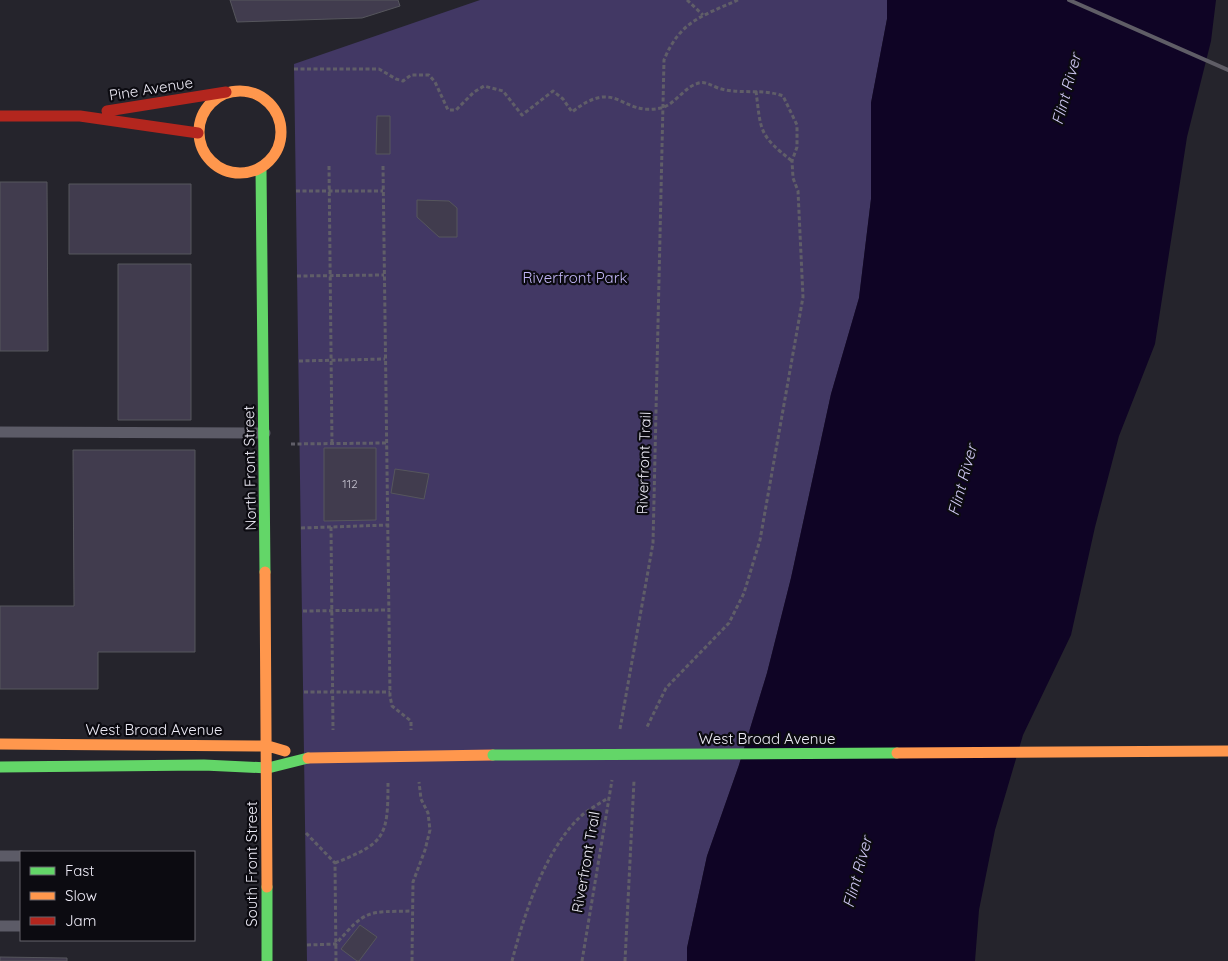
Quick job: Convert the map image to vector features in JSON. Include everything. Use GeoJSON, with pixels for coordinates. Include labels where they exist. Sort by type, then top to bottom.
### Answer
{"type":"FeatureCollection","features":[{"type":"Feature","properties":{"kind":"main road"},"geometry":{"type":"LineString","coordinates":[[242,90],[257,94],[269,102],[278,114],[282,130],[280,145],[272,158],[260,168],[244,173],[227,172],[212,164],[202,150],[198,133],[201,116],[211,101],[226,92],[242,90]]}},
{"type":"Feature","properties":{"kind":"main road","name":"Pine Avenue"},"geometry":{"type":"LineString","coordinates":[[80,116],[226,92]]}},
{"type":"Feature","properties":{"kind":"main road","name":"Pine Avenue"},"geometry":{"type":"LineString","coordinates":[[0,116],[80,116],[198,133]]}},
{"type":"Feature","properties":{"kind":"main road","name":"North Front Street"},"geometry":{"type":"LineString","coordinates":[[260,168],[268,768]]}},
{"type":"Feature","properties":{"kind":"main road","name":"West Broad Avenue"},"geometry":{"type":"LineString","coordinates":[[0,744],[268,746],[305,758]]}},
{"type":"Feature","properties":{"kind":"main road","name":"West Broad Avenue"},"geometry":{"type":"LineString","coordinates":[[0,767],[204,764],[268,768],[305,758],[493,755],[1228,751]]}},
{"type":"Feature","properties":{"kind":"main road","name":"South Front Street"},"geometry":{"type":"LineString","coordinates":[[267,961],[268,768]]}},
{"type":"Feature","properties":{"kind":"lane"},"geometry":{"type":"LineString","coordinates":[[0,432],[265,438]]}},
{"type":"Feature","properties":{"kind":"lane"},"geometry":{"type":"LineString","coordinates":[[0,856],[20,856]]}},
{"type":"Feature","properties":{"kind":"lane"},"geometry":{"type":"LineString","coordinates":[[0,926],[20,926]]}},
{"type":"Feature","properties":{"kind":"path"},"geometry":{"type":"LineString","coordinates":[[687,0],[702,15]]}},
{"type":"Feature","properties":{"kind":"path","name":"Riverfront Trail"},"geometry":{"type":"LineString","coordinates":[[619,736],[653,543],[664,60],[672,41],[679,31],[702,15],[738,0]]}},
{"type":"Feature","properties":{"kind":"path"},"geometry":{"type":"LineString","coordinates":[[294,69],[379,69],[396,80],[403,81],[411,75],[429,75],[435,82],[448,110],[456,110],[474,92],[484,86],[503,91],[522,115],[553,91],[563,99],[572,112],[596,96],[614,96],[630,106],[663,108],[697,83],[708,83],[729,90],[772,92],[782,96],[797,125],[797,146],[792,161],[793,178],[798,192],[803,297],[760,540],[744,593],[729,622],[666,688],[650,717],[644,734]]}},
{"type":"Feature","properties":{"kind":"path"},"geometry":{"type":"LineString","coordinates":[[756,91],[761,130],[768,141],[792,161]]}},
{"type":"Feature","properties":{"kind":"path"},"geometry":{"type":"LineString","coordinates":[[329,166],[332,443]]}},
{"type":"Feature","properties":{"kind":"path"},"geometry":{"type":"LineString","coordinates":[[383,166],[390,692],[392,706],[411,721],[411,731]]}},
{"type":"Feature","properties":{"kind":"path"},"geometry":{"type":"LineString","coordinates":[[296,191],[383,191]]}},
{"type":"Feature","properties":{"kind":"path"},"geometry":{"type":"LineString","coordinates":[[297,276],[384,275]]}},
{"type":"Feature","properties":{"kind":"path"},"geometry":{"type":"LineString","coordinates":[[299,361],[385,359]]}},
{"type":"Feature","properties":{"kind":"path"},"geometry":{"type":"LineString","coordinates":[[265,438],[332,443],[386,443]]}},
{"type":"Feature","properties":{"kind":"path"},"geometry":{"type":"LineString","coordinates":[[301,528],[388,525]]}},
{"type":"Feature","properties":{"kind":"path"},"geometry":{"type":"LineString","coordinates":[[331,527],[334,730]]}},
{"type":"Feature","properties":{"kind":"path"},"geometry":{"type":"LineString","coordinates":[[303,611],[389,610]]}},
{"type":"Feature","properties":{"kind":"path"},"geometry":{"type":"LineString","coordinates":[[304,692],[390,692]]}},
{"type":"Feature","properties":{"kind":"path"},"geometry":{"type":"LineString","coordinates":[[625,961],[630,822],[635,771]]}},
{"type":"Feature","properties":{"kind":"path","name":"Riverfront Trail"},"geometry":{"type":"LineString","coordinates":[[582,961],[613,772]]}},
{"type":"Feature","properties":{"kind":"path"},"geometry":{"type":"LineString","coordinates":[[412,961],[413,882],[426,850],[430,830],[428,813],[420,799],[419,782]]}},
{"type":"Feature","properties":{"kind":"path"},"geometry":{"type":"LineString","coordinates":[[334,863],[366,851],[375,844],[381,835],[388,813],[388,783]]}},
{"type":"Feature","properties":{"kind":"path"},"geometry":{"type":"LineString","coordinates":[[512,961],[533,895],[562,839],[580,817],[608,798]]}},
{"type":"Feature","properties":{"kind":"path"},"geometry":{"type":"LineString","coordinates":[[306,833],[334,863],[336,961]]}},
{"type":"Feature","properties":{"kind":"path"},"geometry":{"type":"LineString","coordinates":[[307,945],[336,944],[356,921],[366,915],[377,912],[412,911]]}},
{"type":"Feature","properties":{"kind":"green space","name":"Riverfront Park"},"geometry":{"type":"Polygon","coordinates":[[[480,0],[887,0],[887,19],[871,103],[871,199],[859,298],[831,394],[791,578],[767,673],[739,765],[707,856],[687,948],[687,961],[307,961],[294,64],[480,0]]]}},
{"type":"Feature","properties":{"kind":"water","name":"Flint River"},"geometry":{"type":"Polygon","coordinates":[[[887,0],[1216,0],[1211,41],[1187,137],[1155,344],[1119,436],[1095,527],[1071,635],[1023,735],[995,830],[979,910],[975,961],[687,961],[687,948],[707,856],[739,765],[767,673],[791,578],[831,394],[859,298],[871,199],[871,103],[887,19],[887,0]]]}},
{"type":"Feature","properties":{"kind":"building"},"geometry":{"type":"Polygon","coordinates":[[[230,0],[398,0],[400,6],[362,18],[237,22],[230,0]]]}},
{"type":"Feature","properties":{"kind":"building"},"geometry":{"type":"Polygon","coordinates":[[[377,116],[390,116],[390,154],[376,154],[377,116]]]}},
{"type":"Feature","properties":{"kind":"building"},"geometry":{"type":"Polygon","coordinates":[[[0,182],[47,182],[48,351],[0,351],[0,182]]]}},
{"type":"Feature","properties":{"kind":"building"},"geometry":{"type":"Polygon","coordinates":[[[69,184],[191,184],[191,254],[69,254],[69,184]]]}},
{"type":"Feature","properties":{"kind":"building"},"geometry":{"type":"Polygon","coordinates":[[[417,200],[449,201],[457,208],[457,237],[439,237],[417,217],[417,200]]]}},
{"type":"Feature","properties":{"kind":"building"},"geometry":{"type":"Polygon","coordinates":[[[118,264],[191,264],[191,420],[118,420],[118,264]]]}},
{"type":"Feature","properties":{"kind":"building"},"geometry":{"type":"Polygon","coordinates":[[[324,448],[376,448],[376,520],[324,521],[324,448]]]}},
{"type":"Feature","properties":{"kind":"building"},"geometry":{"type":"Polygon","coordinates":[[[73,450],[195,450],[195,652],[98,652],[98,689],[0,689],[0,606],[74,606],[73,450]]]}},
{"type":"Feature","properties":{"kind":"building"},"geometry":{"type":"Polygon","coordinates":[[[395,469],[429,474],[424,499],[391,493],[395,469]]]}},
{"type":"Feature","properties":{"kind":"building"},"geometry":{"type":"Polygon","coordinates":[[[360,925],[377,937],[359,961],[357,961],[341,949],[360,925]]]}},
{"type":"Feature","properties":{"kind":"building"},"geometry":{"type":"Polygon","coordinates":[[[0,957],[67,958],[67,961],[0,961],[0,957]]]}},
{"type":"Feature","properties":{"kind":"railway"},"geometry":{"type":"LineString","coordinates":[[1069,0],[1228,70]]}},
{"type":"Feature","properties":{"kind":"traffic: fast"},"geometry":{"type":"LineString","coordinates":[[261,168],[265,572]]}},
{"type":"Feature","properties":{"kind":"traffic: fast"},"geometry":{"type":"LineString","coordinates":[[493,755],[897,753]]}},
{"type":"Feature","properties":{"kind":"traffic: fast"},"geometry":{"type":"LineString","coordinates":[[0,767],[204,765],[268,768],[308,758]]}},
{"type":"Feature","properties":{"kind":"traffic: fast"},"geometry":{"type":"LineString","coordinates":[[267,887],[267,961]]}},
{"type":"Feature","properties":{"kind":"traffic: slow"},"geometry":{"type":"LineString","coordinates":[[232,91],[248,91],[263,98],[274,109],[281,124],[281,132],[278,148],[269,161],[248,173],[232,173],[217,166],[206,155],[199,140],[199,124],[206,109],[217,98],[232,91]]}},
{"type":"Feature","properties":{"kind":"traffic: slow"},"geometry":{"type":"LineString","coordinates":[[265,572],[267,887]]}},
{"type":"Feature","properties":{"kind":"traffic: slow"},"geometry":{"type":"LineString","coordinates":[[0,744],[268,746],[285,751]]}},
{"type":"Feature","properties":{"kind":"traffic: slow"},"geometry":{"type":"LineString","coordinates":[[897,753],[1228,751]]}},
{"type":"Feature","properties":{"kind":"traffic: slow"},"geometry":{"type":"LineString","coordinates":[[308,758],[493,755]]}},
{"type":"Feature","properties":{"kind":"traffic: jam"},"geometry":{"type":"LineString","coordinates":[[107,111],[226,92]]}},
{"type":"Feature","properties":{"kind":"traffic: jam"},"geometry":{"type":"LineString","coordinates":[[0,116],[80,116],[198,133]]}}]}
